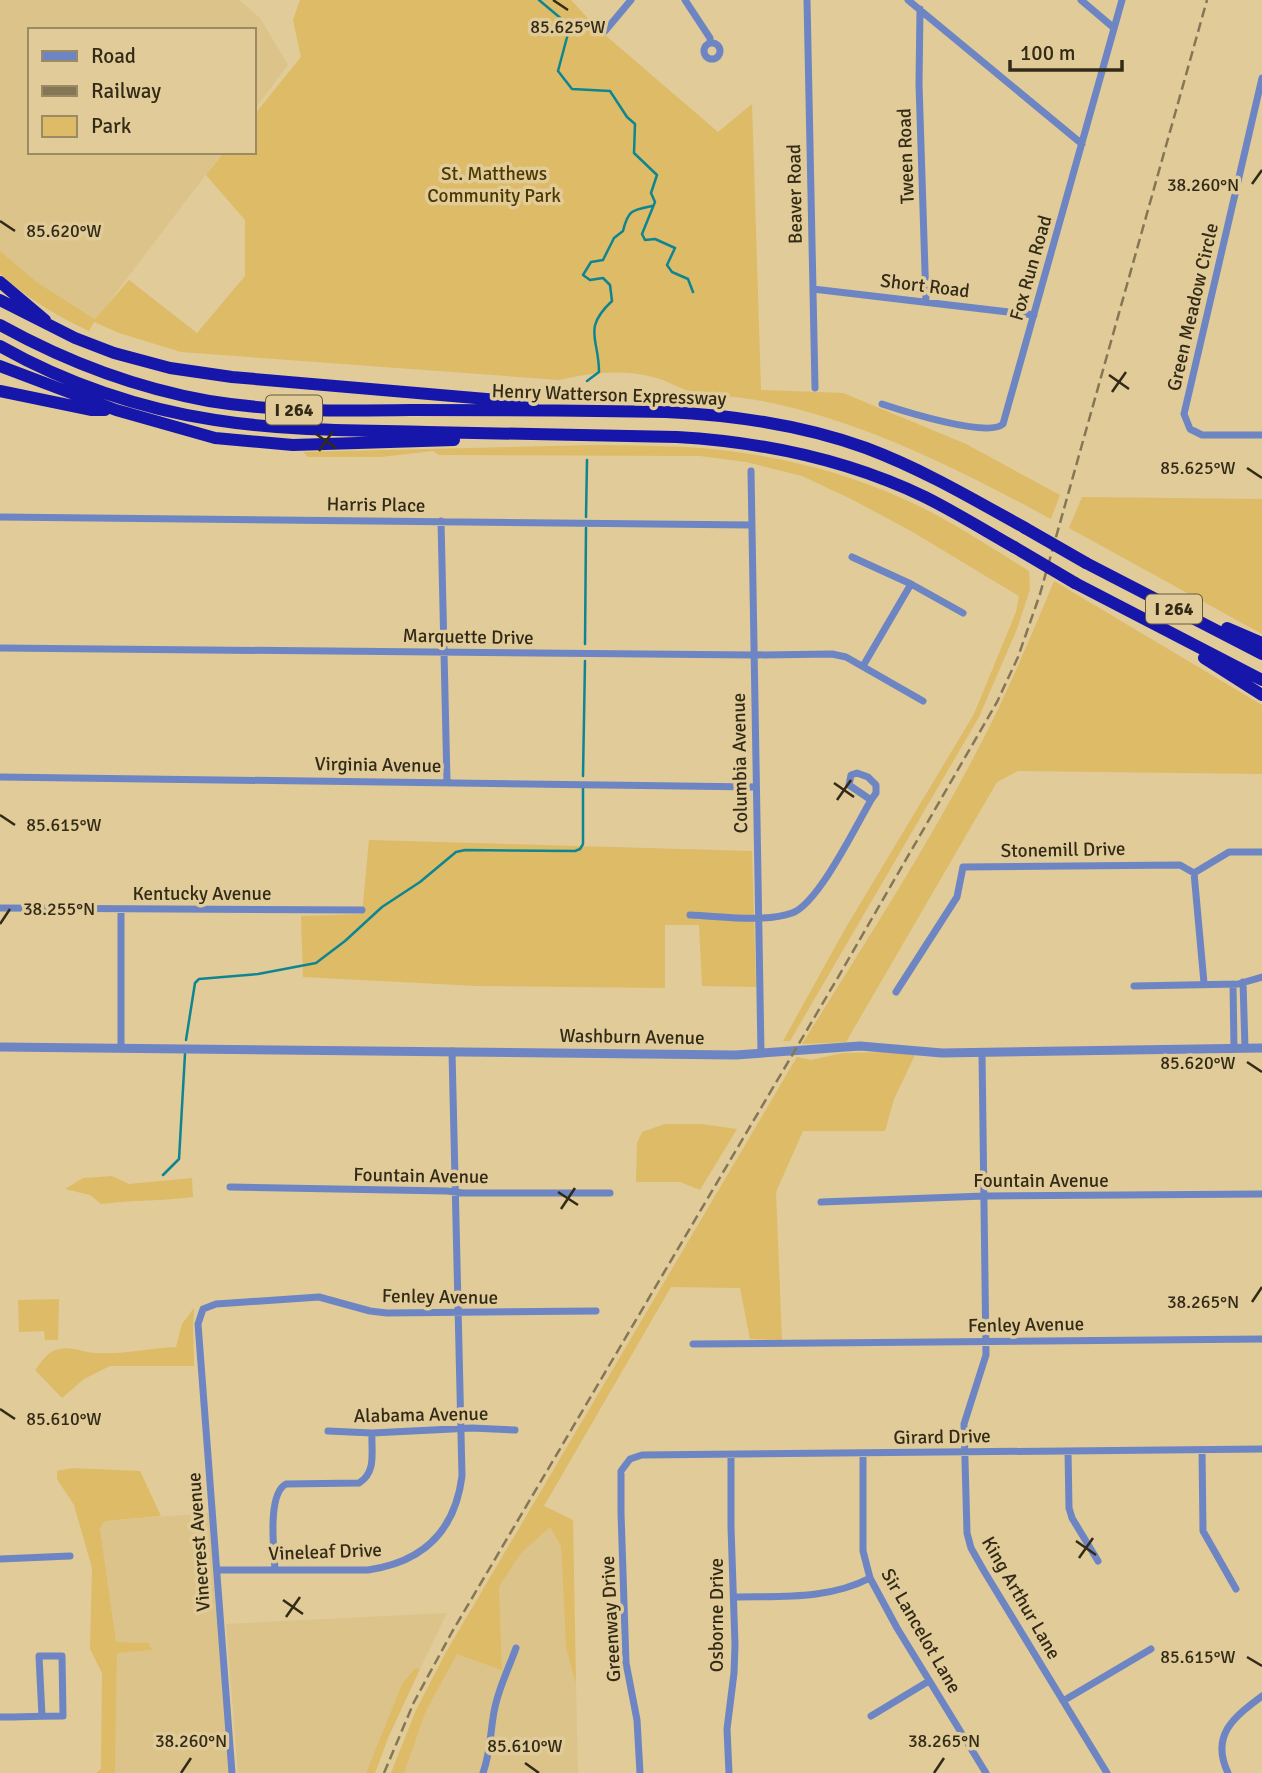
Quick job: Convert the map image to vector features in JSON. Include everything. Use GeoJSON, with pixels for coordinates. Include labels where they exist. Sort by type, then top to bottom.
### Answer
{"type":"FeatureCollection","features":[{"type":"Feature","properties":{"kind":"highway"},"geometry":{"type":"LineString","coordinates":[[0,282],[56,329]]}},
{"type":"Feature","properties":{"kind":"highway"},"geometry":{"type":"LineString","coordinates":[[0,300],[56,329],[114,353],[199,373],[602,410]]}},
{"type":"Feature","properties":{"kind":"highway","name":"Henry Watterson Expressway"},"geometry":{"type":"LineString","coordinates":[[0,325],[71,360],[106,373],[167,391],[226,403],[324,411],[602,410],[714,415],[777,424],[830,437],[864,447],[925,473],[1086,563],[1262,654]]}},
{"type":"Feature","properties":{"kind":"highway","name":"Henry Watterson Expressway"},"geometry":{"type":"LineString","coordinates":[[0,346],[48,370],[110,394],[212,420],[303,428],[677,437],[722,440],[813,457],[855,469],[913,492],[1075,583],[1262,680]]}},
{"type":"Feature","properties":{"kind":"highway"},"geometry":{"type":"LineString","coordinates":[[0,366],[116,410],[215,438],[263,443],[332,444],[587,436]]}},
{"type":"Feature","properties":{"kind":"highway"},"geometry":{"type":"LineString","coordinates":[[0,391],[92,410],[116,410]]}},
{"type":"Feature","properties":{"kind":"highway"},"geometry":{"type":"LineString","coordinates":[[1136,589],[1262,643]]}},
{"type":"Feature","properties":{"kind":"highway"},"geometry":{"type":"LineString","coordinates":[[1127,610],[1262,695]]}},
{"type":"Feature","properties":{"kind":"street"},"geometry":{"type":"LineString","coordinates":[[605,31],[631,0]]}},
{"type":"Feature","properties":{"kind":"street"},"geometry":{"type":"LineString","coordinates":[[685,0],[710,38],[710,43]]}},
{"type":"Feature","properties":{"kind":"street","name":"Beaver Road"},"geometry":{"type":"LineString","coordinates":[[807,0],[814,388]]}},
{"type":"Feature","properties":{"kind":"street"},"geometry":{"type":"LineString","coordinates":[[908,0],[1082,144]]}},
{"type":"Feature","properties":{"kind":"street"},"geometry":{"type":"LineString","coordinates":[[1081,0],[1114,28]]}},
{"type":"Feature","properties":{"kind":"street","name":"Fox Run Road"},"geometry":{"type":"LineString","coordinates":[[882,404],[941,421],[1000,427],[1009,405],[1122,0]]}},
{"type":"Feature","properties":{"kind":"street","name":"Tween Road"},"geometry":{"type":"LineString","coordinates":[[920,9],[919,84],[926,302]]}},
{"type":"Feature","properties":{"kind":"street","name":"Green Meadow Circle"},"geometry":{"type":"LineString","coordinates":[[1262,78],[1184,414],[1190,429],[1202,435],[1262,435]]}},
{"type":"Feature","properties":{"kind":"street","name":"Short Road"},"geometry":{"type":"LineString","coordinates":[[813,289],[1034,315]]}},
{"type":"Feature","properties":{"kind":"street","name":"Columbia Avenue"},"geometry":{"type":"LineString","coordinates":[[751,471],[761,1053]]}},
{"type":"Feature","properties":{"kind":"street","name":"Harris Place"},"geometry":{"type":"LineString","coordinates":[[0,517],[751,525]]}},
{"type":"Feature","properties":{"kind":"street"},"geometry":{"type":"LineString","coordinates":[[441,522],[447,782]]}},
{"type":"Feature","properties":{"kind":"street"},"geometry":{"type":"LineString","coordinates":[[852,558],[911,584],[963,613]]}},
{"type":"Feature","properties":{"kind":"street"},"geometry":{"type":"LineString","coordinates":[[863,666],[911,584]]}},
{"type":"Feature","properties":{"kind":"street","name":"Marquette Drive"},"geometry":{"type":"LineString","coordinates":[[0,648],[754,656],[832,654],[846,657],[923,701]]}},
{"type":"Feature","properties":{"kind":"street","name":"Virginia Avenue"},"geometry":{"type":"LineString","coordinates":[[0,777],[756,787]]}},
{"type":"Feature","properties":{"kind":"street"},"geometry":{"type":"LineString","coordinates":[[690,915],[758,917],[789,914],[806,906],[872,800]]}},
{"type":"Feature","properties":{"kind":"street"},"geometry":{"type":"LineString","coordinates":[[1204,983],[1194,873],[1229,852],[1262,852]]}},
{"type":"Feature","properties":{"kind":"street","name":"Stonemill Drive"},"geometry":{"type":"LineString","coordinates":[[896,992],[957,897],[963,867],[1180,865],[1194,873]]}},
{"type":"Feature","properties":{"kind":"street","name":"Kentucky Avenue"},"geometry":{"type":"LineString","coordinates":[[0,908],[362,910]]}},
{"type":"Feature","properties":{"kind":"street"},"geometry":{"type":"LineString","coordinates":[[121,909],[121,1048]]}},
{"type":"Feature","properties":{"kind":"street"},"geometry":{"type":"LineString","coordinates":[[1134,986],[1233,984],[1262,976]]}},
{"type":"Feature","properties":{"kind":"street"},"geometry":{"type":"LineString","coordinates":[[1243,982],[1245,1048]]}},
{"type":"Feature","properties":{"kind":"street"},"geometry":{"type":"LineString","coordinates":[[1233,984],[1234,1048]]}},
{"type":"Feature","properties":{"kind":"street","name":"Washburn Avenue"},"geometry":{"type":"LineString","coordinates":[[0,1047],[723,1055],[860,1046],[942,1053],[1262,1048]]}},
{"type":"Feature","properties":{"kind":"street","name":"Vineleaf Drive"},"geometry":{"type":"LineString","coordinates":[[217,1570],[368,1570],[404,1562],[426,1548],[449,1521],[460,1494],[462,1476],[452,1051]]}},
{"type":"Feature","properties":{"kind":"street","name":"King Arthur Lane"},"geometry":{"type":"LineString","coordinates":[[982,1053],[985,1342],[983,1368],[964,1424],[966,1519],[971,1548],[1107,1773]]}},
{"type":"Feature","properties":{"kind":"street","name":"Fountain Avenue"},"geometry":{"type":"LineString","coordinates":[[230,1187],[610,1193]]}},
{"type":"Feature","properties":{"kind":"street","name":"Fountain Avenue"},"geometry":{"type":"LineString","coordinates":[[821,1202],[985,1196],[1262,1194]]}},
{"type":"Feature","properties":{"kind":"street","name":"Fenley Avenue"},"geometry":{"type":"LineString","coordinates":[[203,1309],[216,1304],[319,1297],[378,1312],[596,1311]]}},
{"type":"Feature","properties":{"kind":"street","name":"Vinecrest Avenue"},"geometry":{"type":"LineString","coordinates":[[203,1309],[198,1324],[232,1773]]}},
{"type":"Feature","properties":{"kind":"street","name":"Fenley Avenue"},"geometry":{"type":"LineString","coordinates":[[693,1344],[1262,1339]]}},
{"type":"Feature","properties":{"kind":"street","name":"Alabama Avenue"},"geometry":{"type":"LineString","coordinates":[[328,1431],[372,1433],[461,1429],[515,1430]]}},
{"type":"Feature","properties":{"kind":"street"},"geometry":{"type":"LineString","coordinates":[[275,1570],[274,1501],[278,1489],[286,1485],[364,1481],[372,1466],[372,1433]]}},
{"type":"Feature","properties":{"kind":"street","name":"Girard Drive"},"geometry":{"type":"LineString","coordinates":[[625,1463],[642,1455],[1262,1449]]}},
{"type":"Feature","properties":{"kind":"street"},"geometry":{"type":"LineString","coordinates":[[1202,1450],[1203,1531],[1236,1589]]}},
{"type":"Feature","properties":{"kind":"street"},"geometry":{"type":"LineString","coordinates":[[1068,1451],[1069,1508],[1072,1518],[1098,1561]]}},
{"type":"Feature","properties":{"kind":"street","name":"Sir Lancelot Lane"},"geometry":{"type":"LineString","coordinates":[[863,1453],[863,1551],[870,1578],[981,1772]]}},
{"type":"Feature","properties":{"kind":"street","name":"Osborne Drive"},"geometry":{"type":"LineString","coordinates":[[729,1773],[727,1729],[734,1673],[731,1455]]}},
{"type":"Feature","properties":{"kind":"street","name":"Greenway Drive"},"geometry":{"type":"LineString","coordinates":[[625,1463],[621,1471],[621,1492],[626,1662],[637,1720],[640,1773]]}},
{"type":"Feature","properties":{"kind":"street"},"geometry":{"type":"LineString","coordinates":[[0,1559],[69,1556]]}},
{"type":"Feature","properties":{"kind":"street"},"geometry":{"type":"LineString","coordinates":[[734,1597],[822,1594],[843,1590],[870,1578]]}},
{"type":"Feature","properties":{"kind":"street"},"geometry":{"type":"LineString","coordinates":[[483,1773],[490,1752],[492,1719],[516,1648]]}},
{"type":"Feature","properties":{"kind":"street"},"geometry":{"type":"LineString","coordinates":[[1063,1701],[1151,1649]]}},
{"type":"Feature","properties":{"kind":"street"},"geometry":{"type":"LineString","coordinates":[[0,1717],[63,1716],[62,1656],[39,1656],[41,1716]]}},
{"type":"Feature","properties":{"kind":"street"},"geometry":{"type":"LineString","coordinates":[[870,1716],[929,1681]]}},
{"type":"Feature","properties":{"kind":"street"},"geometry":{"type":"LineString","coordinates":[[1228,1773],[1222,1756],[1226,1730],[1242,1711],[1262,1696]]}},
{"type":"Feature","properties":{"kind":"shaded area"},"geometry":{"type":"Polygon","coordinates":[[[0,0],[239,0],[260,18],[288,65],[256,107],[256,28],[28,28],[28,154],[221,154],[96,319],[38,283],[0,251],[0,0]]]}},
{"type":"Feature","properties":{"kind":"shaded area"},"geometry":{"type":"Polygon","coordinates":[[[209,1513],[229,1773],[115,1773],[117,1653],[153,1650],[148,1643],[116,1642],[100,1528],[105,1521],[209,1513]]]}},
{"type":"Feature","properties":{"kind":"shaded area"},"geometry":{"type":"Polygon","coordinates":[[[550,1526],[561,1546],[566,1648],[576,1684],[578,1773],[404,1773],[426,1711],[457,1653],[502,1669],[499,1587],[521,1553],[550,1526]]]}},
{"type":"Feature","properties":{"kind":"shaded area"},"geometry":{"type":"Polygon","coordinates":[[[447,1613],[420,1669],[415,1668],[402,1684],[366,1773],[238,1773],[226,1624],[447,1613]]]}},
{"type":"Feature","properties":{"kind":"green space","name":"St. Matthews Community Park"},"geometry":{"type":"Polygon","coordinates":[[[300,0],[571,0],[597,28],[718,132],[752,104],[761,390],[843,393],[966,444],[1060,495],[1051,519],[946,465],[874,434],[800,410],[753,399],[693,392],[658,378],[630,373],[594,374],[559,380],[181,352],[119,333],[94,322],[89,331],[43,306],[0,274],[0,251],[38,283],[95,319],[129,280],[197,333],[245,276],[245,220],[206,175],[222,154],[256,154],[256,113],[301,57],[293,20],[300,0]]]}},
{"type":"Feature","properties":{"kind":"green space"},"geometry":{"type":"Polygon","coordinates":[[[595,445],[729,451],[794,462],[837,474],[879,488],[932,513],[1029,571],[1030,589],[1017,629],[979,717],[790,1041],[783,1041],[845,929],[974,714],[1016,612],[1019,596],[911,531],[851,499],[802,476],[746,462],[700,456],[439,455],[433,451],[381,457],[308,457],[303,452],[595,445]]]}},
{"type":"Feature","properties":{"kind":"green space"},"geometry":{"type":"Polygon","coordinates":[[[1082,497],[1262,499],[1262,634],[1069,528],[1082,497]]]}},
{"type":"Feature","properties":{"kind":"green space"},"geometry":{"type":"Polygon","coordinates":[[[1054,581],[1262,705],[1262,774],[1018,771],[997,782],[846,1042],[802,1044],[957,788],[1008,688],[1054,581]]]}},
{"type":"Feature","properties":{"kind":"green space"},"geometry":{"type":"Polygon","coordinates":[[[369,840],[752,851],[756,987],[702,986],[699,925],[665,925],[665,988],[477,986],[303,977],[301,916],[362,914],[369,840]]]}},
{"type":"Feature","properties":{"kind":"green space"},"geometry":{"type":"Polygon","coordinates":[[[890,1052],[915,1055],[894,1099],[885,1131],[803,1131],[776,1192],[782,1340],[750,1339],[740,1288],[671,1287],[544,1506],[573,1520],[576,1684],[566,1648],[561,1546],[550,1527],[521,1553],[499,1587],[502,1670],[457,1654],[426,1711],[404,1773],[391,1773],[416,1710],[446,1652],[797,1057],[811,1060],[843,1053],[890,1052]]]}},
{"type":"Feature","properties":{"kind":"green space"},"geometry":{"type":"Polygon","coordinates":[[[665,1124],[701,1124],[737,1129],[700,1190],[680,1182],[636,1182],[637,1143],[642,1132],[665,1124]]]}},
{"type":"Feature","properties":{"kind":"green space"},"geometry":{"type":"Polygon","coordinates":[[[112,1176],[129,1184],[192,1178],[193,1197],[101,1204],[90,1195],[65,1189],[83,1178],[112,1176]]]}},
{"type":"Feature","properties":{"kind":"green space"},"geometry":{"type":"Polygon","coordinates":[[[59,1299],[58,1340],[45,1340],[44,1331],[19,1332],[18,1300],[59,1299]]]}},
{"type":"Feature","properties":{"kind":"green space"},"geometry":{"type":"Polygon","coordinates":[[[194,1308],[194,1366],[110,1366],[84,1379],[62,1398],[35,1370],[48,1354],[59,1349],[105,1353],[176,1347],[182,1324],[194,1308]]]}},
{"type":"Feature","properties":{"kind":"green space"},"geometry":{"type":"Polygon","coordinates":[[[72,1468],[140,1471],[161,1516],[105,1521],[100,1528],[116,1642],[148,1643],[153,1650],[117,1653],[115,1773],[96,1773],[101,1769],[102,1673],[90,1649],[92,1568],[74,1505],[57,1479],[57,1471],[72,1468]]]}},
{"type":"Feature","properties":{"kind":"green space"},"geometry":{"type":"Polygon","coordinates":[[[415,1668],[420,1669],[375,1773],[366,1773],[402,1684],[415,1668]]]}},
{"type":"Feature","properties":{"kind":"waterway"},"geometry":{"type":"LineString","coordinates":[[539,0],[570,26],[558,71],[572,89],[610,91],[627,117],[635,124],[634,153],[657,175],[651,193],[655,202],[642,234],[645,240],[655,239],[675,248],[667,265],[672,272],[688,279],[693,292]]}},
{"type":"Feature","properties":{"kind":"waterway"},"geometry":{"type":"LineString","coordinates":[[587,381],[599,372],[594,334],[597,319],[612,301],[610,285],[603,278],[590,280],[583,275],[591,262],[603,260],[614,238],[623,231],[629,215],[652,206]]}},
{"type":"Feature","properties":{"kind":"waterway"},"geometry":{"type":"LineString","coordinates":[[586,517],[587,460]]}},
{"type":"Feature","properties":{"kind":"waterway"},"geometry":{"type":"LineString","coordinates":[[585,644],[586,528]]}},
{"type":"Feature","properties":{"kind":"waterway"},"geometry":{"type":"LineString","coordinates":[[583,776],[585,661]]}},
{"type":"Feature","properties":{"kind":"waterway"},"geometry":{"type":"LineString","coordinates":[[186,1040],[195,983],[199,979],[258,974],[316,963],[382,907],[420,882],[456,852],[580,849],[583,844],[583,788]]}},
{"type":"Feature","properties":{"kind":"waterway"},"geometry":{"type":"LineString","coordinates":[[163,1175],[179,1159],[185,1054]]}},
{"type":"Feature","properties":{"kind":"railway"},"geometry":{"type":"LineString","coordinates":[[384,1773],[414,1702],[452,1632],[837,979],[997,702],[1018,657],[1040,594],[1207,0]]}}]}
